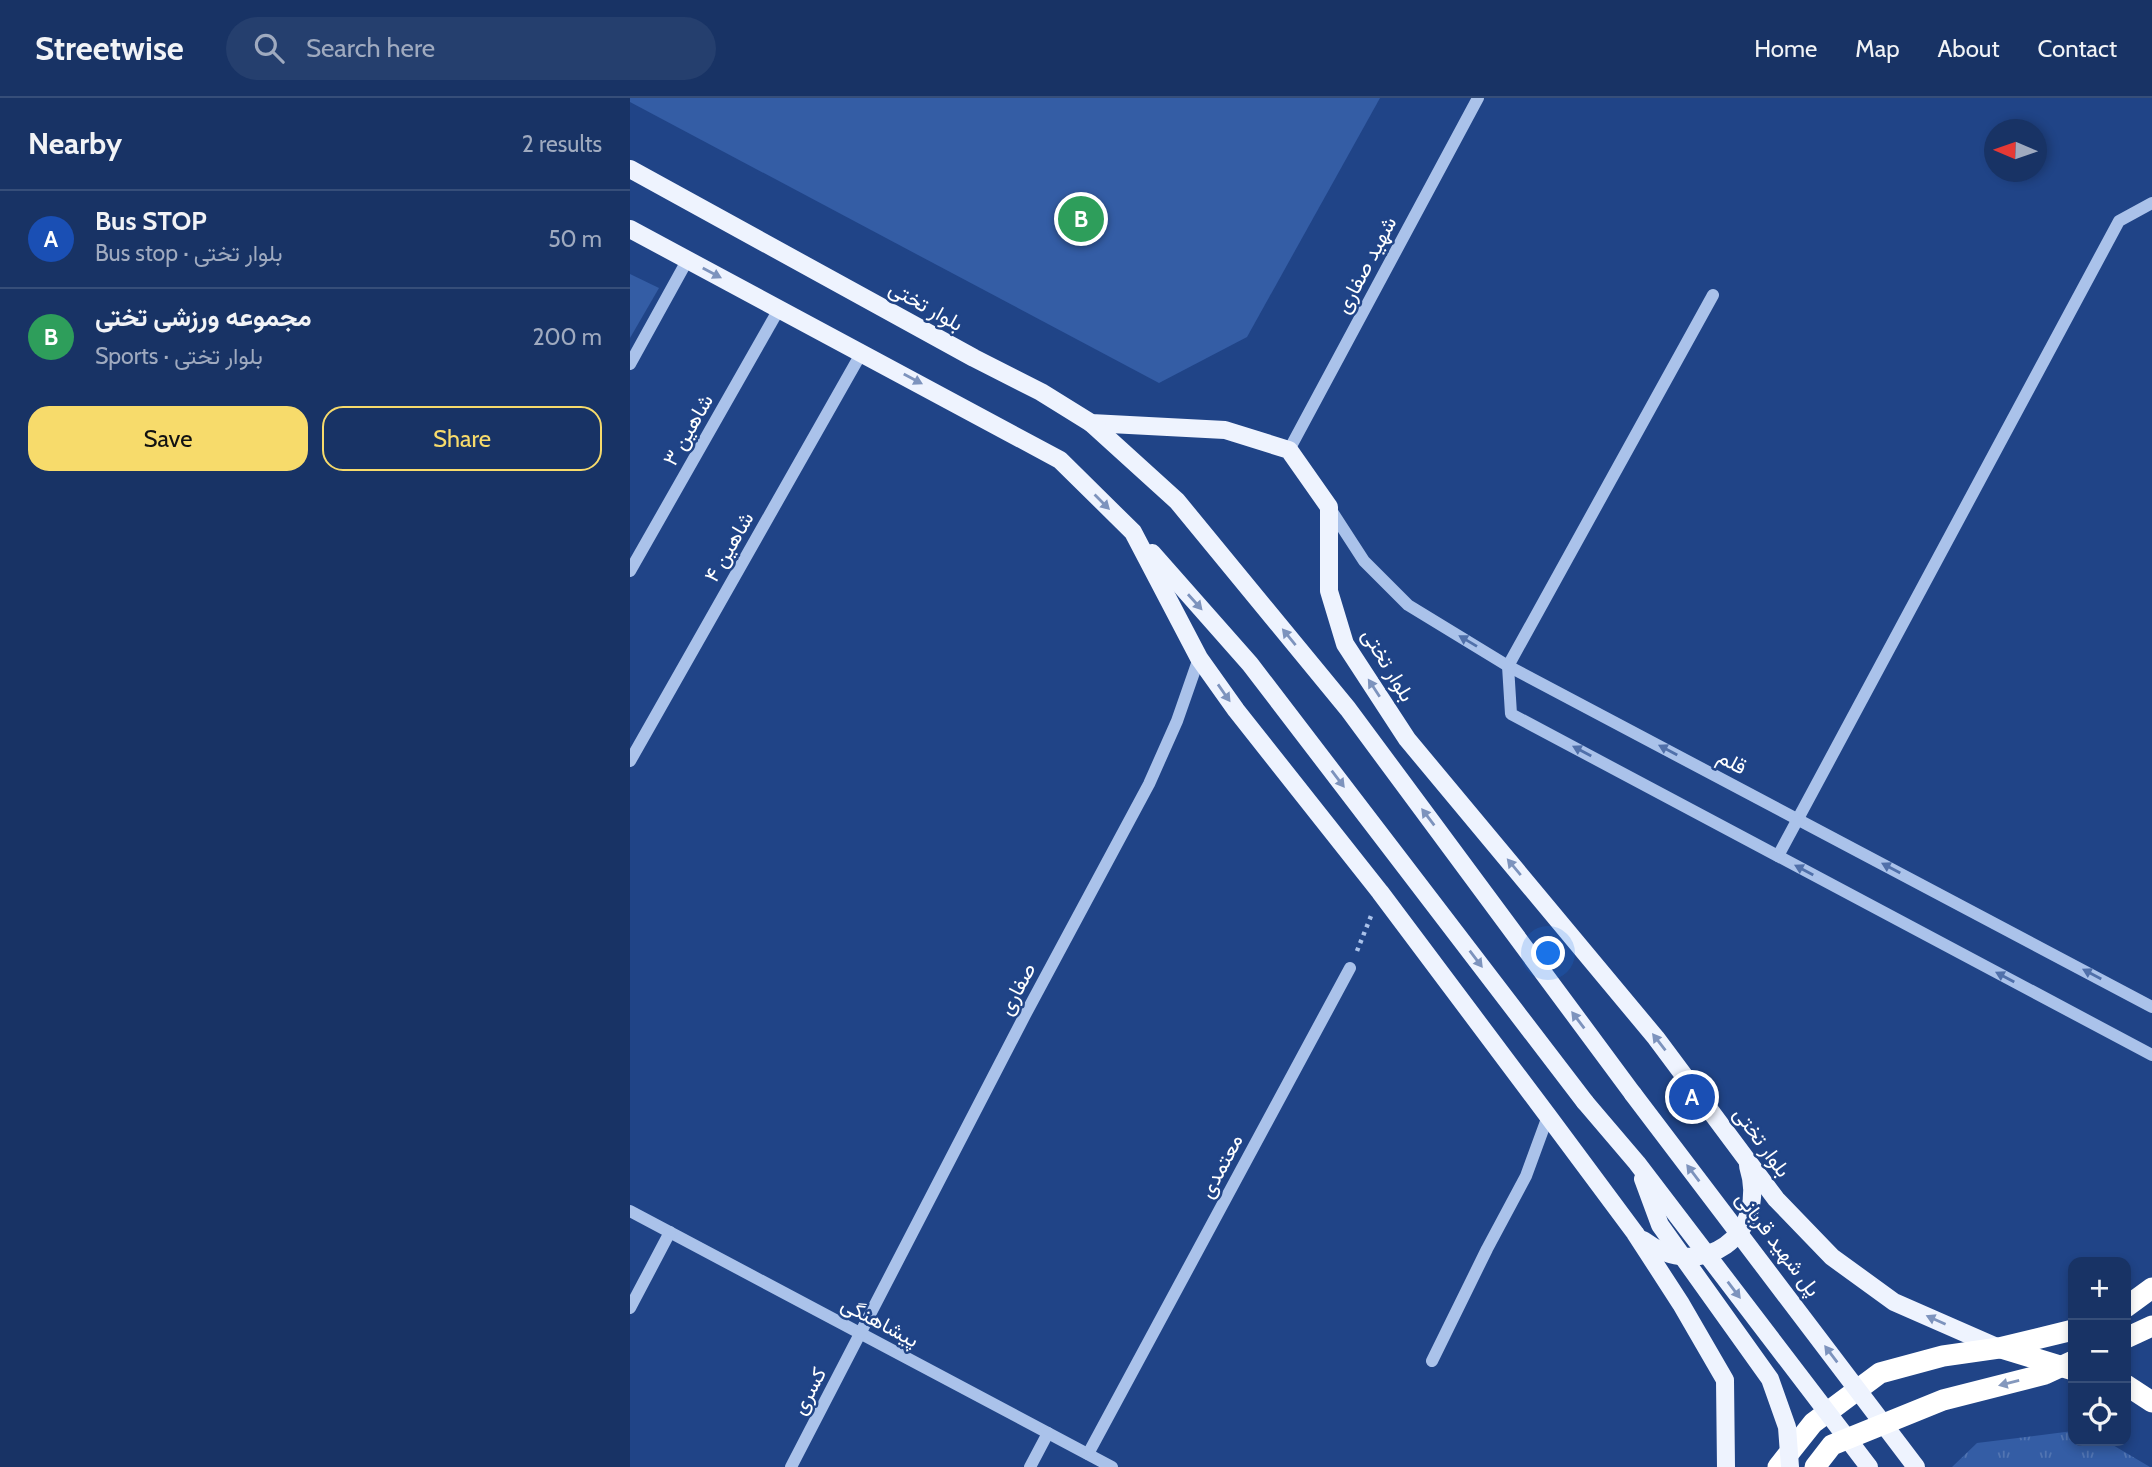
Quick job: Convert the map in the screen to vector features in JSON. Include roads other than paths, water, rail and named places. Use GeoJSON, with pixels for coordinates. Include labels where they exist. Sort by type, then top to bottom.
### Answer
{"type":"FeatureCollection","features":[{"type":"Feature","properties":{"kind":"highway"},"geometry":{"type":"LineString","coordinates":[[2131,1303],[2152,1288]]}},
{"type":"Feature","properties":{"kind":"highway"},"geometry":{"type":"LineString","coordinates":[[2131,1336],[2152,1326]]}},
{"type":"Feature","properties":{"kind":"highway"},"geometry":{"type":"LineString","coordinates":[[1778,1467],[1813,1423],[1880,1373],[1943,1356],[1998,1348],[2068,1330]]}},
{"type":"Feature","properties":{"kind":"highway"},"geometry":{"type":"LineString","coordinates":[[1998,1348],[2068,1369]]}},
{"type":"Feature","properties":{"kind":"highway"},"geometry":{"type":"LineString","coordinates":[[1815,1467],[1832,1445],[1943,1400],[2045,1374],[2068,1363]]}},
{"type":"Feature","properties":{"kind":"highway"},"geometry":{"type":"LineString","coordinates":[[2131,1388],[2152,1402]]}},
{"type":"Feature","properties":{"kind":"main road","name":"بلوار تختی"},"geometry":{"type":"LineString","coordinates":[[630,169],[1041,392],[1091,423],[1225,430],[1289,450]]}},
{"type":"Feature","properties":{"kind":"main road"},"geometry":{"type":"LineString","coordinates":[[630,229],[1060,460],[1133,532],[1250,664],[1869,1467]]}},
{"type":"Feature","properties":{"kind":"main road","name":"پل شهید قربانی"},"geometry":{"type":"LineString","coordinates":[[1091,423],[1177,501],[1339,699],[1633,1094],[1916,1467]]}},
{"type":"Feature","properties":{"kind":"main road"},"geometry":{"type":"LineString","coordinates":[[1289,450],[1329,507]]}},
{"type":"Feature","properties":{"kind":"main road","name":"بلوار تختی"},"geometry":{"type":"LineString","coordinates":[[1329,507],[1329,591],[1345,644],[1408,739],[1657,1038],[1776,1199],[1832,1257],[1894,1302],[1998,1348]]}},
{"type":"Feature","properties":{"kind":"main road"},"geometry":{"type":"LineString","coordinates":[[1133,532],[1199,658],[1236,710],[1380,892],[1548,1116],[1635,1233],[1681,1304],[1725,1380],[1726,1467]]}},
{"type":"Feature","properties":{"kind":"main road"},"geometry":{"type":"LineString","coordinates":[[1635,1233],[1662,1252],[1677,1257],[1708,1254],[1729,1243],[1744,1225],[1751,1211],[1753,1195],[1752,1180],[1740,1150]]}},
{"type":"Feature","properties":{"kind":"main road"},"geometry":{"type":"LineString","coordinates":[[1637,1163],[1660,1225],[1770,1378],[1787,1427],[1790,1467]]}},
{"type":"Feature","properties":{"kind":"street","name":"شهید صفاری"},"geometry":{"type":"LineString","coordinates":[[1289,450],[1478,98]]}},
{"type":"Feature","properties":{"kind":"street"},"geometry":{"type":"LineString","coordinates":[[1778,856],[2119,221],[2152,203]]}},
{"type":"Feature","properties":{"kind":"street"},"geometry":{"type":"LineString","coordinates":[[630,364],[688,259]]}},
{"type":"Feature","properties":{"kind":"street"},"geometry":{"type":"LineString","coordinates":[[1713,295],[1508,666],[1511,714],[2152,1055]]}},
{"type":"Feature","properties":{"kind":"street","name":"شاهین ۳"},"geometry":{"type":"LineString","coordinates":[[630,571],[779,309]]}},
{"type":"Feature","properties":{"kind":"street","name":"شاهین ۴"},"geometry":{"type":"LineString","coordinates":[[630,761],[862,352]]}},
{"type":"Feature","properties":{"kind":"street","name":"قلم"},"geometry":{"type":"LineString","coordinates":[[1329,507],[1364,562],[1408,605],[1508,666],[2152,1007]]}},
{"type":"Feature","properties":{"kind":"street","name":"صفاری"},"geometry":{"type":"LineString","coordinates":[[861,1333],[1031,1004],[1149,784],[1177,721],[1199,658]]}},
{"type":"Feature","properties":{"kind":"street","name":"معتمدی"},"geometry":{"type":"LineString","coordinates":[[1088,1454],[1350,968]]}},
{"type":"Feature","properties":{"kind":"street"},"geometry":{"type":"LineString","coordinates":[[1432,1361],[1526,1175],[1548,1116]]}},
{"type":"Feature","properties":{"kind":"street","name":"پیشاهنگی"},"geometry":{"type":"LineString","coordinates":[[630,1211],[1112,1467]]}},
{"type":"Feature","properties":{"kind":"street"},"geometry":{"type":"LineString","coordinates":[[630,1308],[670,1232]]}},
{"type":"Feature","properties":{"kind":"street","name":"کسری"},"geometry":{"type":"LineString","coordinates":[[790,1467],[861,1333]]}},
{"type":"Feature","properties":{"kind":"street"},"geometry":{"type":"LineString","coordinates":[[1030,1467],[1048,1433]]}},
{"type":"Feature","properties":{"kind":"place","name":"مجموعه ورزشی تختی"},"geometry":{"type":"Point","coordinates":[1081,219]}},
{"type":"Feature","properties":{"kind":"place","name":"Bus STOP"},"geometry":{"type":"Point","coordinates":[1692,1097]}}]}
